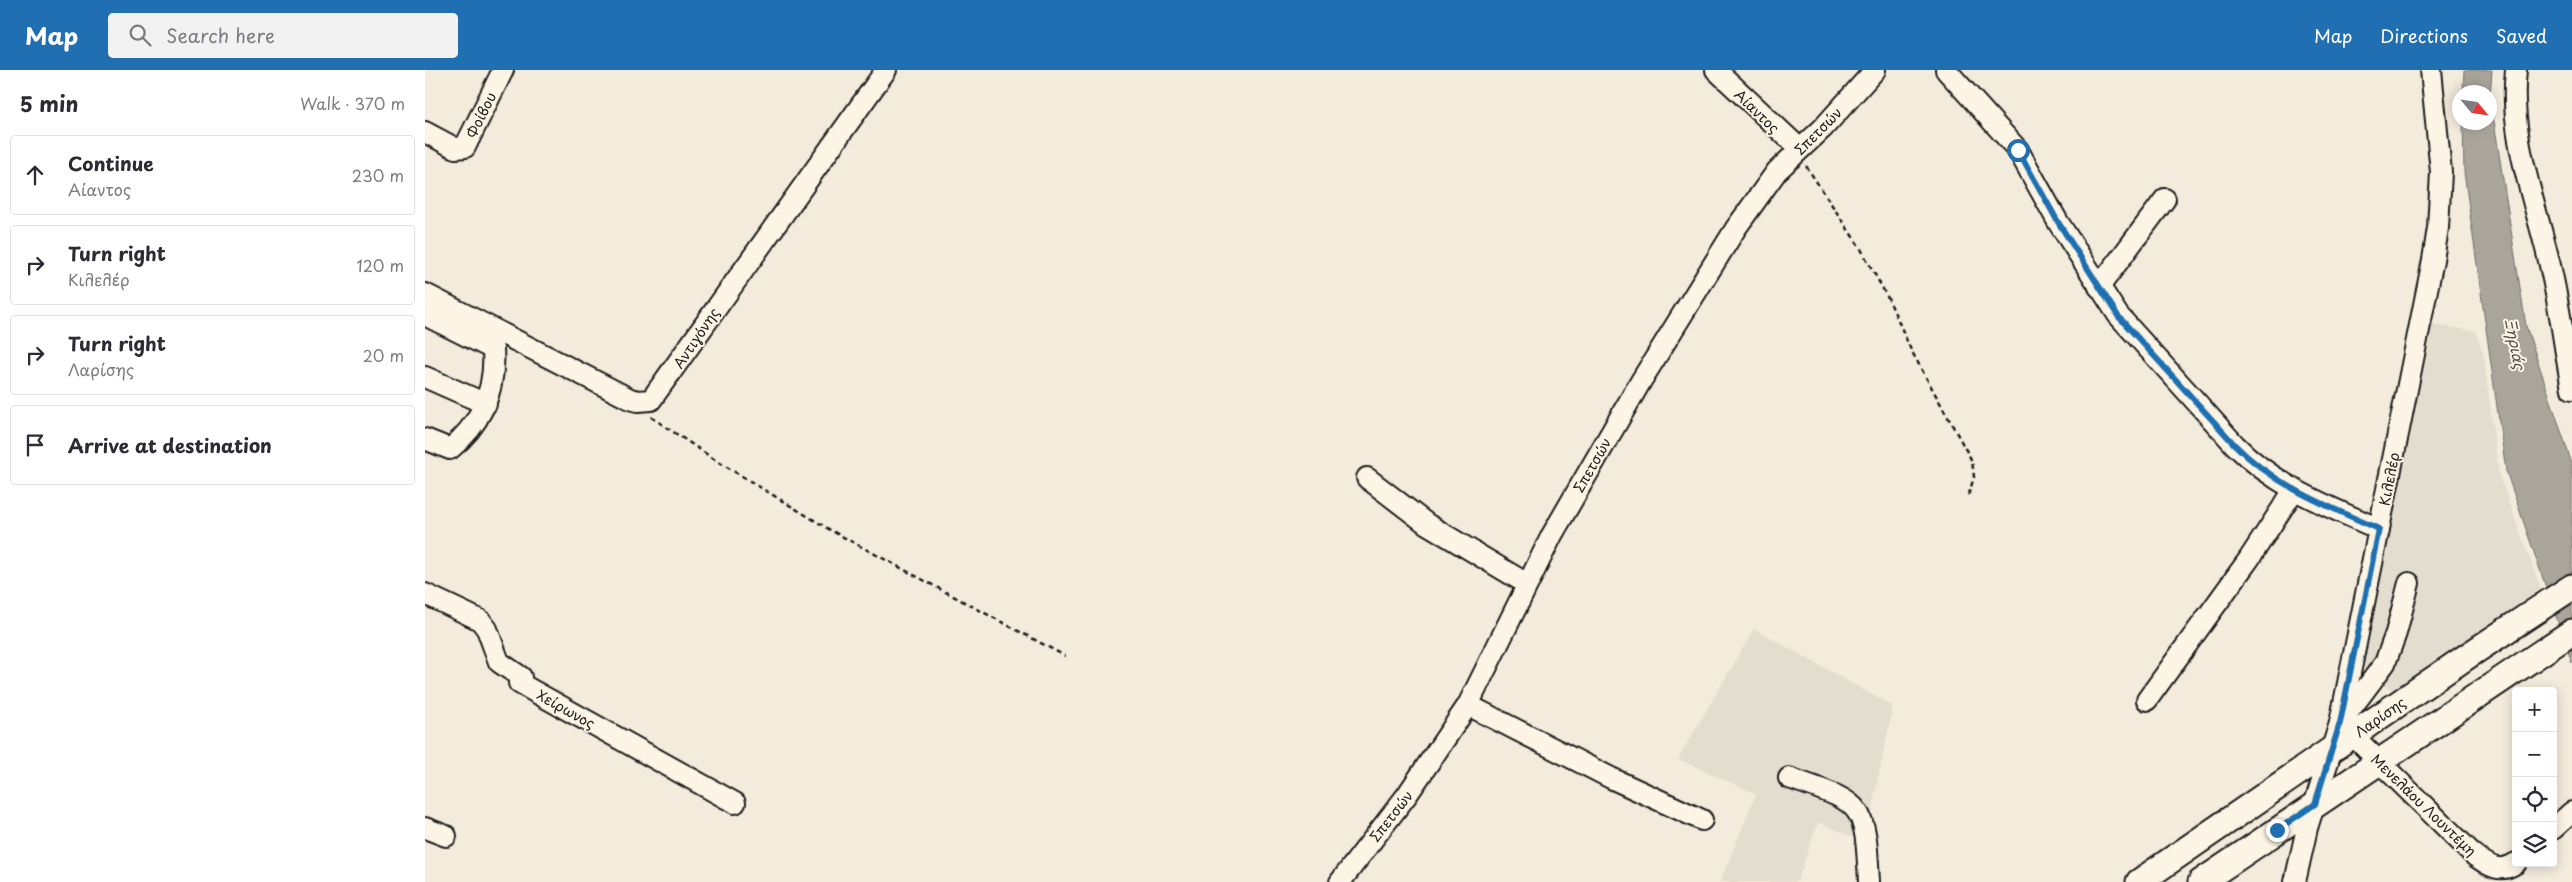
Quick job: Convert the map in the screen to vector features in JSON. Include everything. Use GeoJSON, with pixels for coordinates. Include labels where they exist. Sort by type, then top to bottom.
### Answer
{"type":"FeatureCollection","features":[{"type":"Feature","properties":{"kind":"main road","name":"Λαρίσης"},"geometry":{"type":"LineString","coordinates":[[2139,882],[2331,751],[2347,729],[2572,587]]}},
{"type":"Feature","properties":{"kind":"main road"},"geometry":{"type":"LineString","coordinates":[[2201,882],[2572,632]]}},
{"type":"Feature","properties":{"kind":"street","name":"Φοίβου"},"geometry":{"type":"LineString","coordinates":[[425,132],[455,148],[465,147],[503,70]]}},
{"type":"Feature","properties":{"kind":"street","name":"Αντιγόνης"},"geometry":{"type":"LineString","coordinates":[[643,401],[651,400],[660,390],[753,255],[886,70]]}},
{"type":"Feature","properties":{"kind":"street","name":"Αίαντος"},"geometry":{"type":"LineString","coordinates":[[1716,70],[1799,151]]}},
{"type":"Feature","properties":{"kind":"street","name":"Σπετσών"},"geometry":{"type":"LineString","coordinates":[[1340,882],[1407,795],[1468,705],[1552,535],[1636,389],[1736,228],[1769,180],[1823,128],[1875,70]]}},
{"type":"Feature","properties":{"kind":"street"},"geometry":{"type":"LineString","coordinates":[[1947,70],[2018,150],[2058,222],[2118,316],[2235,445],[2253,464],[2294,490],[2379,529]]}},
{"type":"Feature","properties":{"kind":"street","name":"Κιλελέρ"},"geometry":{"type":"LineString","coordinates":[[2347,729],[2379,529],[2438,228],[2441,156],[2431,70]]}},
{"type":"Feature","properties":{"kind":"street"},"geometry":{"type":"LineString","coordinates":[[2515,70],[2515,112],[2522,154],[2555,291],[2572,388]]}},
{"type":"Feature","properties":{"kind":"street"},"geometry":{"type":"LineString","coordinates":[[2099,287],[2165,199]]}},
{"type":"Feature","properties":{"kind":"street"},"geometry":{"type":"LineString","coordinates":[[425,294],[630,399],[643,401]]}},
{"type":"Feature","properties":{"kind":"street"},"geometry":{"type":"LineString","coordinates":[[425,315],[493,349],[493,377],[486,404],[471,429],[450,449],[425,438]]}},
{"type":"Feature","properties":{"kind":"street"},"geometry":{"type":"LineString","coordinates":[[425,377],[486,404]]}},
{"type":"Feature","properties":{"kind":"street"},"geometry":{"type":"LineString","coordinates":[[1367,478],[1427,524],[1527,584]]}},
{"type":"Feature","properties":{"kind":"street"},"geometry":{"type":"LineString","coordinates":[[2147,700],[2249,559],[2294,490]]}},
{"type":"Feature","properties":{"kind":"street"},"geometry":{"type":"LineString","coordinates":[[2347,729],[2385,663],[2396,633],[2409,583]]}},
{"type":"Feature","properties":{"kind":"street","name":"Χείρωνος"},"geometry":{"type":"LineString","coordinates":[[425,594],[480,620],[487,629],[499,662],[521,677],[519,683],[735,804]]}},
{"type":"Feature","properties":{"kind":"street"},"geometry":{"type":"LineString","coordinates":[[1468,705],[1595,770],[1702,820]]}},
{"type":"Feature","properties":{"kind":"street","name":"Μενελάου Λουντέμη"},"geometry":{"type":"LineString","coordinates":[[2347,729],[2475,856],[2492,868],[2500,869],[2512,864]]}},
{"type":"Feature","properties":{"kind":"street"},"geometry":{"type":"LineString","coordinates":[[2295,882],[2331,751]]}},
{"type":"Feature","properties":{"kind":"street"},"geometry":{"type":"LineString","coordinates":[[1789,778],[1838,795],[1856,808],[1866,833],[1869,882]]}},
{"type":"Feature","properties":{"kind":"street"},"geometry":{"type":"LineString","coordinates":[[2557,825],[2572,812]]}},
{"type":"Feature","properties":{"kind":"street"},"geometry":{"type":"LineString","coordinates":[[425,828],[446,836]]}},
{"type":"Feature","properties":{"kind":"path"},"geometry":{"type":"LineString","coordinates":[[1799,151],[1889,300],[1911,350],[1971,461],[1974,477],[1968,497]]}},
{"type":"Feature","properties":{"kind":"path"},"geometry":{"type":"LineString","coordinates":[[643,401],[655,421],[772,495],[832,531],[1065,656]]}},
{"type":"Feature","properties":{"kind":"shaded area"},"geometry":{"type":"Polygon","coordinates":[[[2429,324],[2476,331],[2484,357],[2499,475],[2542,592],[2392,690],[2360,664],[2397,494],[2429,324]]]}},
{"type":"Feature","properties":{"kind":"shaded area"},"geometry":{"type":"Polygon","coordinates":[[[1754,629],[1893,706],[1875,794],[1869,844],[1818,822],[1797,882],[1720,882],[1756,794],[1678,759],[1754,629]]]}},
{"type":"Feature","properties":{"kind":"water"},"geometry":{"type":"Polygon","coordinates":[[[2464,70],[2492,70],[2491,85],[2463,85],[2464,70]]]}},
{"type":"Feature","properties":{"kind":"water","name":"Ξηριάς"},"geometry":{"type":"Polygon","coordinates":[[[2463,130],[2495,130],[2526,326],[2572,464],[2572,663],[2506,471],[2464,172],[2463,130]]]}},
{"type":"Feature","properties":{"kind":"route"},"geometry":{"type":"LineString","coordinates":[[2018,150],[2058,222],[2118,316],[2253,464],[2285,485],[2379,529],[2351,657],[2340,723],[2315,804],[2277,830]]}}]}
